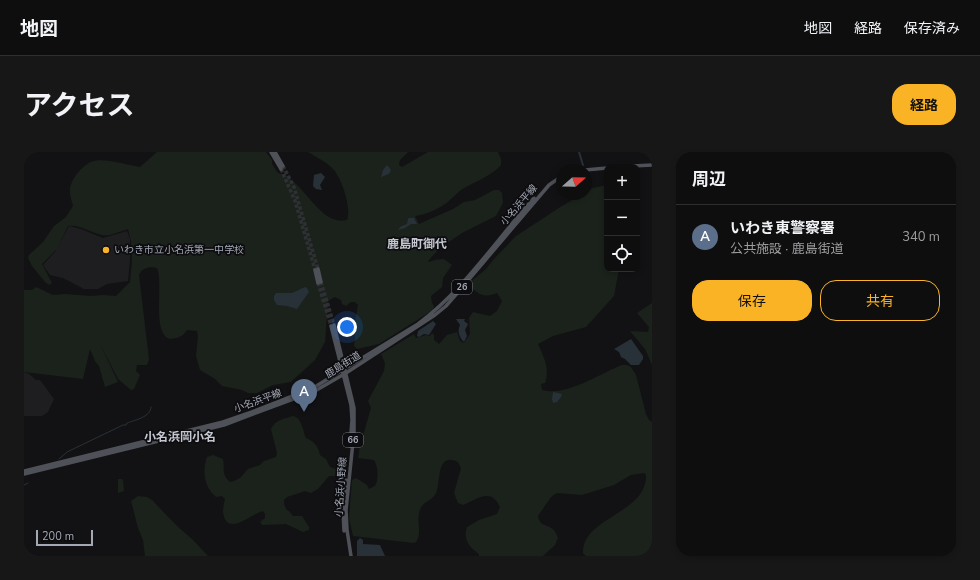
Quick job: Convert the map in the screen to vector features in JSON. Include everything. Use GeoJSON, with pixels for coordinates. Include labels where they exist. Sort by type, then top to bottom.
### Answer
{"type":"FeatureCollection","features":[{"type":"Feature","properties":{"kind":"main road"},"geometry":{"type":"LineString","coordinates":[[271,152],[282,168],[275,152]]}},
{"type":"Feature","properties":{"kind":"main road"},"geometry":{"type":"LineString","coordinates":[[640,166],[652,166]]}},
{"type":"Feature","properties":{"kind":"main road"},"geometry":{"type":"LineString","coordinates":[[640,167],[652,166]]}},
{"type":"Feature","properties":{"kind":"main road"},"geometry":{"type":"LineString","coordinates":[[592,170],[604,169]]}},
{"type":"Feature","properties":{"kind":"main road","name":"小名浜平線"},"geometry":{"type":"LineString","coordinates":[[24,471],[234,418],[313,388],[344,372],[434,312],[462,283],[550,181],[556,178]]}},
{"type":"Feature","properties":{"kind":"main road"},"geometry":{"type":"LineString","coordinates":[[316,269],[320,282]]}},
{"type":"Feature","properties":{"kind":"main road","name":"小名浜小野線"},"geometry":{"type":"LineString","coordinates":[[332,326],[353,402],[355,420],[346,510],[349,556]]}},
{"type":"Feature","properties":{"kind":"main road","name":"鹿島街道"},"geometry":{"type":"LineString","coordinates":[[24,474],[224,425],[315,391],[344,372]]}},
{"type":"Feature","properties":{"kind":"shaded area"},"geometry":{"type":"Polygon","coordinates":[[[157,152],[266,152],[272,160],[272,164],[278,173],[287,177],[296,184],[320,210],[337,220],[347,220],[347,200],[339,178],[332,168],[308,152],[408,152],[400,160],[399,165],[402,167],[428,152],[498,152],[501,159],[501,165],[497,169],[461,190],[442,206],[428,213],[415,216],[419,224],[453,209],[464,202],[475,200],[494,190],[499,190],[502,193],[503,203],[496,216],[462,233],[440,248],[428,261],[444,259],[452,265],[443,278],[442,287],[431,296],[434,306],[433,310],[379,344],[357,349],[354,346],[354,327],[358,305],[355,302],[351,302],[346,306],[342,304],[341,300],[335,297],[328,301],[325,342],[315,360],[291,382],[273,385],[257,393],[248,393],[242,390],[222,386],[215,379],[200,370],[196,356],[197,331],[187,330],[180,337],[170,339],[164,335],[159,318],[159,275],[157,268],[151,267],[144,269],[139,275],[149,359],[147,365],[137,365],[136,371],[140,375],[134,389],[131,390],[118,379],[100,344],[118,382],[105,387],[99,366],[90,349],[83,379],[24,372],[24,290],[32,290],[36,287],[53,295],[116,296],[130,282],[132,261],[131,241],[128,229],[111,235],[105,235],[77,226],[68,226],[57,249],[42,264],[52,283],[49,285],[45,282],[32,266],[28,258],[29,255],[43,242],[54,226],[66,217],[73,206],[70,190],[73,180],[90,162],[98,160],[110,161],[140,167],[157,152]]]}},
{"type":"Feature","properties":{"kind":"shaded area"},"geometry":{"type":"Polygon","coordinates":[[[387,165],[391,170],[389,174],[381,177],[383,170],[387,165]]]}},
{"type":"Feature","properties":{"kind":"shaded area"},"geometry":{"type":"Polygon","coordinates":[[[321,173],[325,177],[320,185],[322,190],[316,189],[313,186],[314,175],[321,173]]]}},
{"type":"Feature","properties":{"kind":"shaded area"},"geometry":{"type":"Polygon","coordinates":[[[604,186],[604,272],[618,272],[614,296],[586,327],[553,336],[538,344],[547,368],[545,383],[541,384],[542,390],[551,391],[572,388],[622,365],[631,367],[636,375],[646,414],[652,422],[652,556],[586,556],[583,553],[585,541],[593,531],[636,499],[644,488],[646,475],[644,473],[631,475],[614,485],[582,495],[558,493],[551,497],[538,516],[541,523],[553,529],[558,538],[555,545],[543,556],[479,556],[479,554],[472,549],[466,539],[467,527],[479,520],[497,514],[500,507],[492,497],[488,496],[483,496],[463,505],[458,503],[454,493],[461,468],[458,462],[451,460],[446,461],[443,464],[436,493],[432,499],[424,504],[420,509],[419,536],[416,542],[353,536],[349,518],[352,480],[356,478],[367,485],[369,489],[375,486],[377,480],[377,469],[374,460],[358,458],[371,408],[368,401],[384,371],[385,363],[381,354],[414,334],[416,338],[426,335],[430,336],[432,333],[434,335],[434,340],[439,344],[447,335],[457,332],[460,341],[464,343],[470,334],[469,318],[473,312],[490,316],[497,311],[502,301],[497,293],[493,295],[482,295],[472,288],[469,283],[486,269],[516,236],[572,200],[592,200],[593,188],[604,186]]]}},
{"type":"Feature","properties":{"kind":"shaded area"},"geometry":{"type":"Polygon","coordinates":[[[409,218],[414,218],[417,224],[411,224],[398,230],[400,227],[407,224],[409,218]]]}},
{"type":"Feature","properties":{"kind":"shaded area"},"geometry":{"type":"Polygon","coordinates":[[[69,226],[103,238],[127,231],[130,239],[128,281],[107,284],[98,289],[84,289],[63,278],[50,275],[43,265],[55,252],[69,226]]]}},
{"type":"Feature","properties":{"kind":"shaded area"},"geometry":{"type":"Polygon","coordinates":[[[305,287],[309,292],[297,309],[277,305],[274,300],[276,293],[292,293],[305,287]]]}},
{"type":"Feature","properties":{"kind":"shaded area"},"geometry":{"type":"Polygon","coordinates":[[[652,303],[652,365],[645,349],[630,331],[648,332],[649,327],[637,313],[652,303]]]}},
{"type":"Feature","properties":{"kind":"shaded area"},"geometry":{"type":"Polygon","coordinates":[[[456,319],[465,319],[464,321],[468,324],[465,330],[467,336],[464,342],[459,334],[460,325],[456,319]]]}},
{"type":"Feature","properties":{"kind":"shaded area"},"geometry":{"type":"Polygon","coordinates":[[[433,321],[436,324],[429,335],[424,334],[419,337],[417,336],[418,331],[433,321]]]}},
{"type":"Feature","properties":{"kind":"shaded area"},"geometry":{"type":"Polygon","coordinates":[[[631,339],[643,356],[643,359],[639,365],[631,365],[621,357],[619,352],[614,349],[631,339]]]}},
{"type":"Feature","properties":{"kind":"shaded area"},"geometry":{"type":"Polygon","coordinates":[[[24,372],[36,380],[40,380],[54,399],[48,412],[42,416],[24,416],[24,372]]]}},
{"type":"Feature","properties":{"kind":"shaded area"},"geometry":{"type":"Polygon","coordinates":[[[553,392],[562,394],[557,402],[553,403],[552,399],[553,392]]]}},
{"type":"Feature","properties":{"kind":"shaded area"},"geometry":{"type":"Polygon","coordinates":[[[293,416],[298,419],[302,425],[306,438],[316,445],[320,455],[326,459],[330,467],[343,473],[341,476],[329,476],[318,489],[311,493],[305,491],[287,497],[284,500],[286,509],[293,516],[302,516],[309,527],[309,530],[303,532],[286,524],[262,525],[260,522],[265,518],[263,511],[241,522],[231,524],[225,519],[223,512],[225,499],[222,496],[216,497],[207,484],[204,473],[207,457],[213,455],[223,459],[225,476],[230,482],[234,481],[240,478],[248,469],[276,457],[277,453],[271,429],[277,422],[293,416]]]}},
{"type":"Feature","properties":{"kind":"shaded area"},"geometry":{"type":"Polygon","coordinates":[[[118,479],[122,479],[123,481],[124,491],[118,493],[118,479]]]}},
{"type":"Feature","properties":{"kind":"shaded area"},"geometry":{"type":"Polygon","coordinates":[[[138,496],[147,497],[152,500],[208,556],[145,556],[143,540],[138,528],[131,501],[138,496]]]}},
{"type":"Feature","properties":{"kind":"shaded area"},"geometry":{"type":"Polygon","coordinates":[[[360,538],[363,540],[363,544],[380,545],[385,556],[357,556],[357,541],[360,538]]]}},
{"type":"Feature","properties":{"kind":"waterway"},"geometry":{"type":"LineString","coordinates":[[579,152],[583,164]]}},
{"type":"Feature","properties":{"kind":"waterway"},"geometry":{"type":"LineString","coordinates":[[59,459],[67,452],[123,425],[126,425],[127,423],[146,416],[151,407]]}},
{"type":"Feature","properties":{"kind":"waterway"},"geometry":{"type":"LineString","coordinates":[[24,485],[28,483]]}},
{"type":"Feature","properties":{"kind":"tunnel"},"geometry":{"type":"LineString","coordinates":[[283,166],[294,187],[318,269]]}},
{"type":"Feature","properties":{"kind":"tunnel"},"geometry":{"type":"LineString","coordinates":[[281,169],[295,201],[315,270]]}},
{"type":"Feature","properties":{"kind":"tunnel"},"geometry":{"type":"LineString","coordinates":[[321,282],[334,325]]}},
{"type":"Feature","properties":{"kind":"tunnel"},"geometry":{"type":"LineString","coordinates":[[318,283],[331,326]]}},
{"type":"Feature","properties":{"kind":"place","name":"いわき市立小名浜第一中学校"},"geometry":{"type":"Point","coordinates":[106,250]}},
{"type":"Feature","properties":{"kind":"place","name":"いわき東警察署"},"geometry":{"type":"Point","coordinates":[304,412]}},
{"type":"Feature","properties":{"kind":"district","name":"鹿島町御代"},"geometry":{"type":"Point","coordinates":[417,244]}},
{"type":"Feature","properties":{"kind":"district","name":"小名浜岡小名"},"geometry":{"type":"Point","coordinates":[180,437]}}]}
